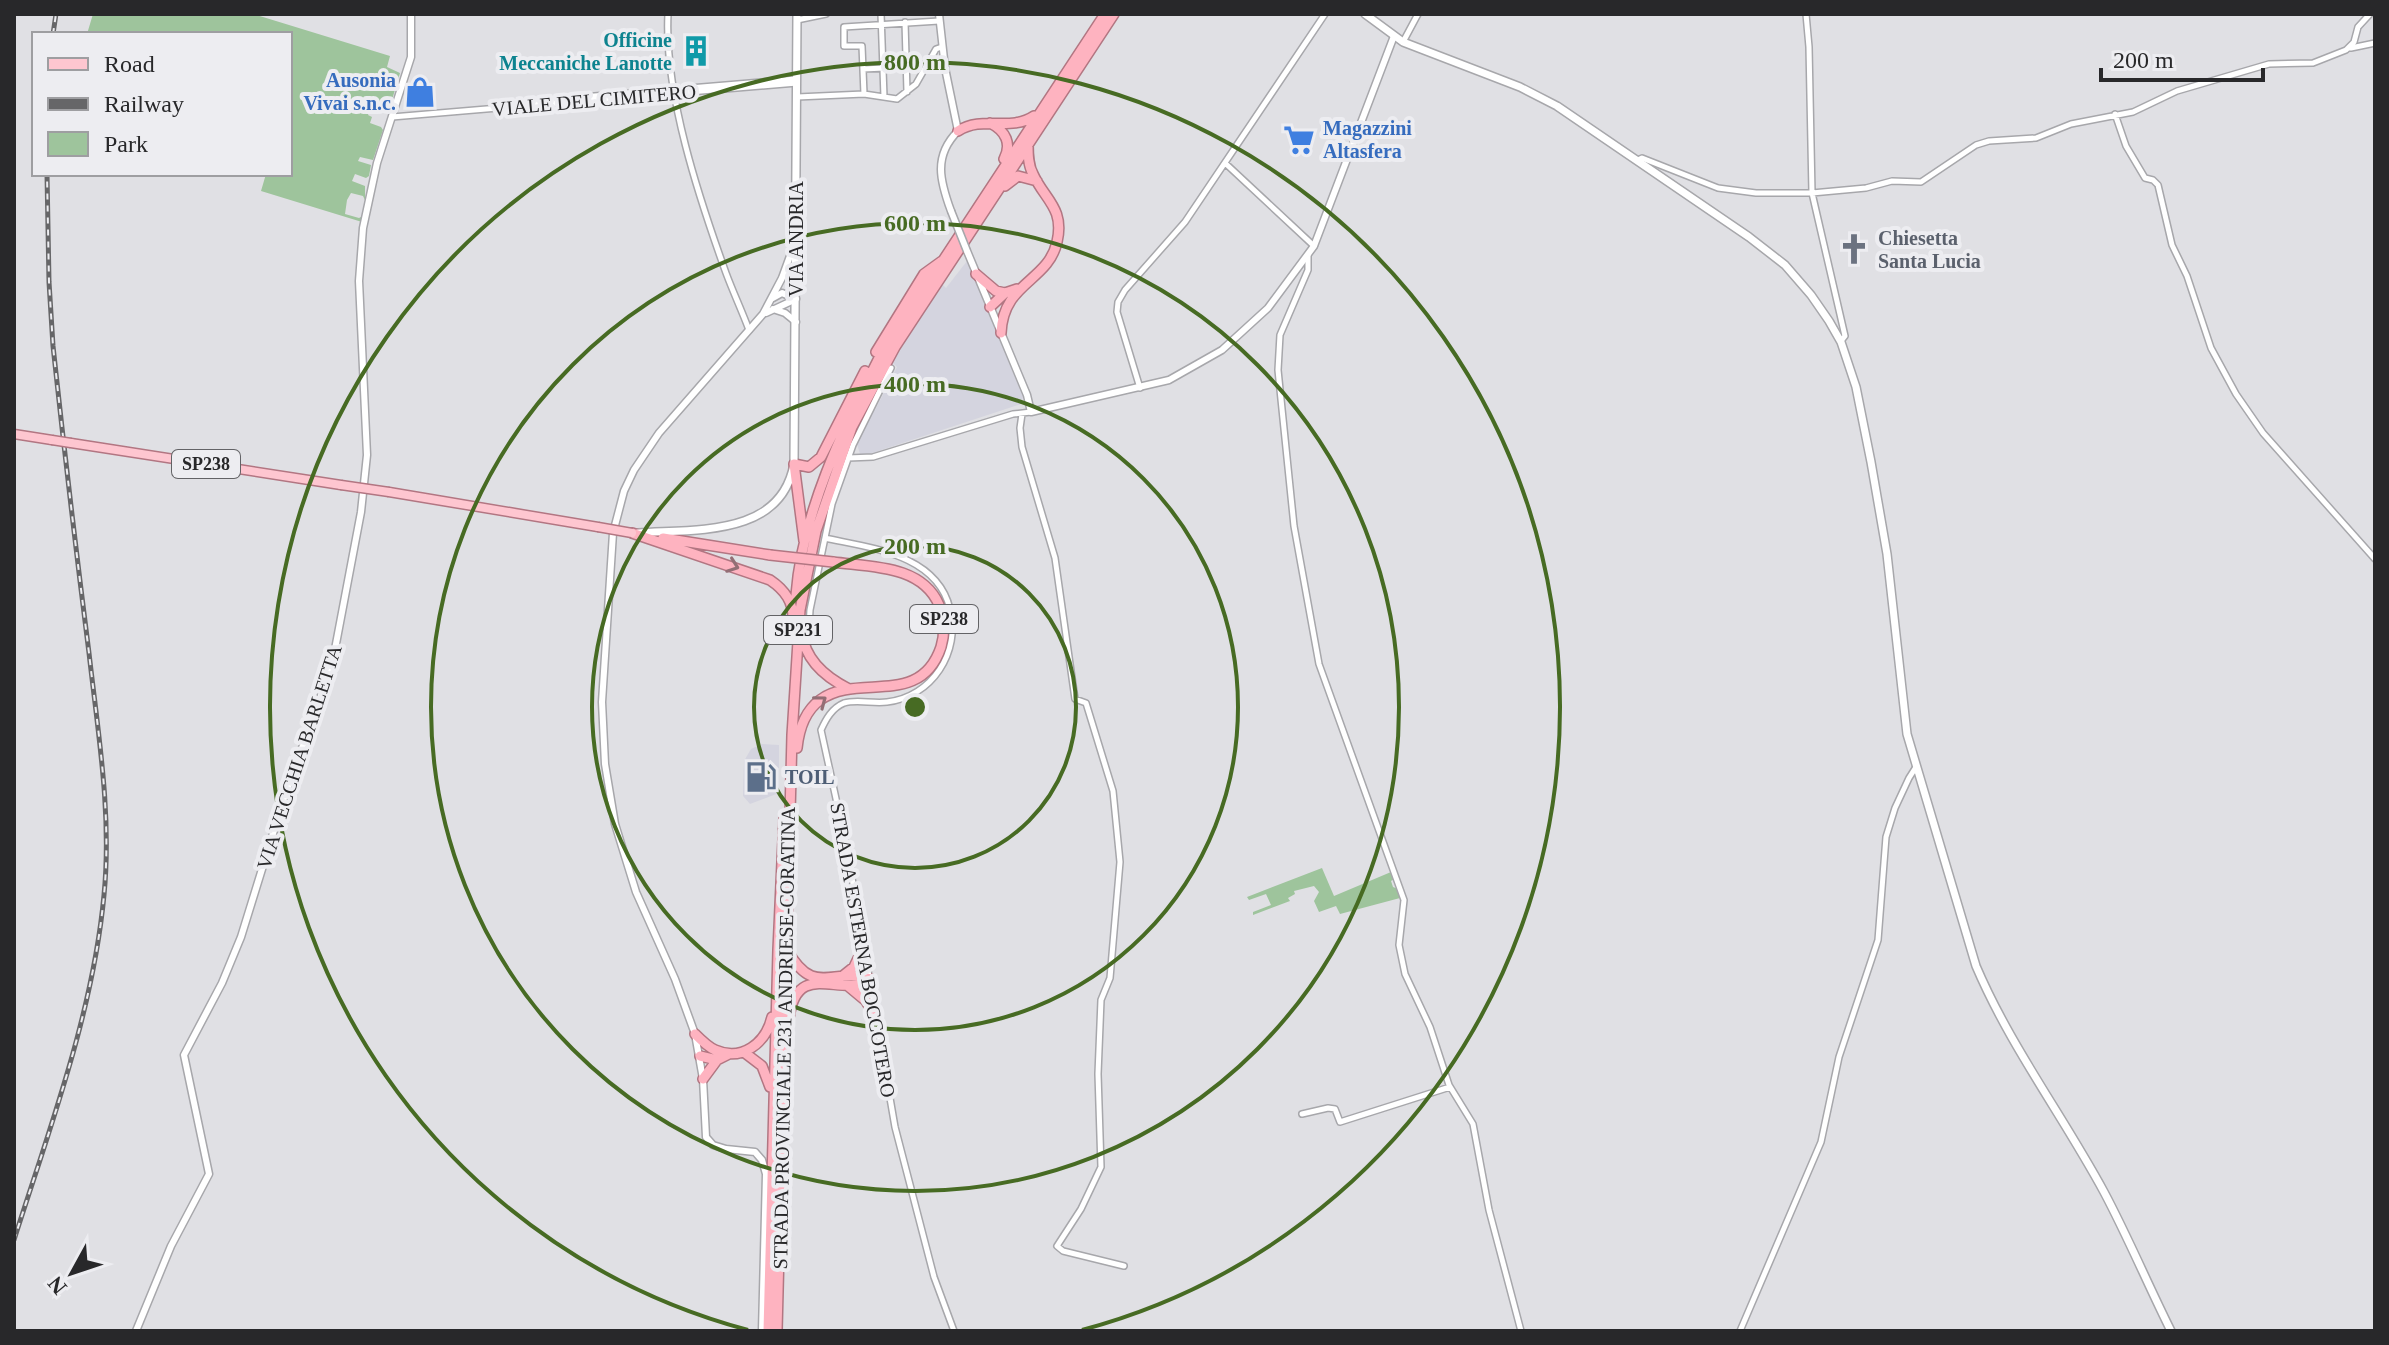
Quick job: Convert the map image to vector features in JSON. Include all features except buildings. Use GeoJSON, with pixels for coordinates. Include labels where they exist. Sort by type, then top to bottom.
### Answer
{"type":"FeatureCollection","features":[{"type":"Feature","properties":{"kind":"highway","name":"STRADA PROVINCIALE 231 ANDRIESE-CORATINA"},"geometry":{"type":"LineString","coordinates":[[777,1331],[784,1049],[782,949],[798,631],[805,576],[829,487],[865,399],[1038,114],[1105,14]]}},
{"type":"Feature","properties":{"kind":"highway","name":"STRADA PROVINCIALE 231 ANDRIESE-CORATINA"},"geometry":{"type":"LineString","coordinates":[[765,1331],[793,642],[797,582],[806,547],[825,480],[856,403],[879,358],[1114,14]]}},
{"type":"Feature","properties":{"kind":"highway"},"geometry":{"type":"LineString","coordinates":[[958,131],[976,122],[1018,125],[1038,114]]}},
{"type":"Feature","properties":{"kind":"highway"},"geometry":{"type":"LineString","coordinates":[[990,123],[1006,137],[1008,150],[984,191],[989,196],[1014,178],[1025,176],[1037,181]]}},
{"type":"Feature","properties":{"kind":"highway"},"geometry":{"type":"LineString","coordinates":[[1001,333],[1006,305],[1043,267],[1057,242],[1055,209],[1029,164],[1028,144]]}},
{"type":"Feature","properties":{"kind":"highway"},"geometry":{"type":"LineString","coordinates":[[806,547],[794,464],[809,467],[821,457],[859,383],[918,284],[934,265],[945,259]]}},
{"type":"Feature","properties":{"kind":"highway"},"geometry":{"type":"LineString","coordinates":[[976,274],[996,291],[1005,293]]}},
{"type":"Feature","properties":{"kind":"highway"},"geometry":{"type":"LineString","coordinates":[[990,307],[1005,293],[1020,288]]}},
{"type":"Feature","properties":{"kind":"highway"},"geometry":{"type":"LineString","coordinates":[[990,307],[1006,305]]}},
{"type":"Feature","properties":{"kind":"highway"},"geometry":{"type":"LineString","coordinates":[[632,533],[770,580],[786,593],[794,611],[793,642]]}},
{"type":"Feature","properties":{"kind":"highway","name":"SP238"},"geometry":{"type":"LineString","coordinates":[[632,533],[891,571],[919,579],[933,591],[944,623],[938,654],[932,664],[916,678],[895,686],[849,689]]}},
{"type":"Feature","properties":{"kind":"highway"},"geometry":{"type":"LineString","coordinates":[[805,576],[808,584],[802,630],[806,650],[826,675],[849,689]]}},
{"type":"Feature","properties":{"kind":"highway"},"geometry":{"type":"LineString","coordinates":[[790,826],[796,797],[797,744],[802,724],[819,701],[849,689]]}},
{"type":"Feature","properties":{"kind":"highway"},"geometry":{"type":"LineString","coordinates":[[838,978],[854,967],[864,946]]}},
{"type":"Feature","properties":{"kind":"highway"},"geometry":{"type":"LineString","coordinates":[[782,949],[808,975],[817,978],[856,975],[871,979]]}},
{"type":"Feature","properties":{"kind":"highway"},"geometry":{"type":"LineString","coordinates":[[700,1056],[745,1053],[762,1041],[774,1011],[782,949]]}},
{"type":"Feature","properties":{"kind":"highway"},"geometry":{"type":"LineString","coordinates":[[784,1049],[789,1035],[792,1005],[803,989],[822,982],[848,986],[864,984],[871,979]]}},
{"type":"Feature","properties":{"kind":"highway"},"geometry":{"type":"LineString","coordinates":[[848,986],[866,1001],[877,1019]]}},
{"type":"Feature","properties":{"kind":"highway"},"geometry":{"type":"LineString","coordinates":[[695,1034],[715,1055]]}},
{"type":"Feature","properties":{"kind":"highway"},"geometry":{"type":"LineString","coordinates":[[745,1053],[762,1066],[770,1083],[768,1120],[773,1128]]}},
{"type":"Feature","properties":{"kind":"highway"},"geometry":{"type":"LineString","coordinates":[[703,1079],[715,1055]]}},
{"type":"Feature","properties":{"kind":"main road"},"geometry":{"type":"LineString","coordinates":[[1365,14],[1403,42],[1520,87],[1557,106],[1638,160],[1785,265],[1811,295],[1841,342],[1856,387],[1887,554],[1907,734],[1968,940],[1990,998],[2105,1193],[2171,1331]]}},
{"type":"Feature","properties":{"kind":"main road","name":"VIA ANDRIA"},"geometry":{"type":"LineString","coordinates":[[794,464],[797,17]]}},
{"type":"Feature","properties":{"kind":"main road","name":"SP238"},"geometry":{"type":"LineString","coordinates":[[14,434],[632,533]]}},
{"type":"Feature","properties":{"kind":"main road"},"geometry":{"type":"LineString","coordinates":[[632,533],[723,527],[747,521],[774,504],[785,492],[791,482],[794,464]]}},
{"type":"Feature","properties":{"kind":"street","name":"VIA VECCHIA BARLETTA"},"geometry":{"type":"LineString","coordinates":[[136,1331],[171,1246],[209,1174],[184,1055],[222,983],[241,937],[284,798],[332,665],[361,512],[367,455],[359,281],[363,228],[377,163],[411,57],[411,14]]}},
{"type":"Feature","properties":{"kind":"street"},"geometry":{"type":"LineString","coordinates":[[668,14],[667,37],[674,90],[700,197],[749,331]]}},
{"type":"Feature","properties":{"kind":"street"},"geometry":{"type":"LineString","coordinates":[[797,17],[826,14]]}},
{"type":"Feature","properties":{"kind":"street"},"geometry":{"type":"LineString","coordinates":[[881,14],[884,98]]}},
{"type":"Feature","properties":{"kind":"street"},"geometry":{"type":"LineString","coordinates":[[1403,42],[1418,14]]}},
{"type":"Feature","properties":{"kind":"street"},"geometry":{"type":"LineString","coordinates":[[1806,14],[1812,193],[1845,336],[1841,342]]}},
{"type":"Feature","properties":{"kind":"street"},"geometry":{"type":"LineString","coordinates":[[2346,50],[2354,42],[2358,27],[2370,14]]}},
{"type":"Feature","properties":{"kind":"street"},"geometry":{"type":"LineString","coordinates":[[1140,388],[1117,312],[1118,302],[1185,222],[1326,15]]}},
{"type":"Feature","properties":{"kind":"street"},"geometry":{"type":"LineString","coordinates":[[864,94],[862,46],[844,46],[844,27],[939,18],[958,131],[949,140],[940,162],[942,187],[1027,395],[1031,412]]}},
{"type":"Feature","properties":{"kind":"street"},"geometry":{"type":"LineString","coordinates":[[905,22],[907,92]]}},
{"type":"Feature","properties":{"kind":"street"},"geometry":{"type":"LineString","coordinates":[[848,458],[873,457],[1022,414],[1169,380],[1222,350],[1268,308],[1314,246],[1394,36]]}},
{"type":"Feature","properties":{"kind":"street"},"geometry":{"type":"LineString","coordinates":[[1638,160],[1642,158],[1718,188],[1756,193],[1812,193],[1866,188],[1892,181],[1921,182],[1976,145],[1989,141],[2036,138],[2071,124],[2133,112],[2177,91],[2269,64],[2313,63],[2359,45],[2375,43]]}},
{"type":"Feature","properties":{"kind":"street"},"geometry":{"type":"LineString","coordinates":[[797,97],[864,94],[897,99],[925,70],[936,49],[942,47]]}},
{"type":"Feature","properties":{"kind":"street"},"geometry":{"type":"LineString","coordinates":[[863,69],[906,67]]}},
{"type":"Feature","properties":{"kind":"street","name":"VIALE DEL CIMITERO"},"geometry":{"type":"LineString","coordinates":[[391,115],[797,81]]}},
{"type":"Feature","properties":{"kind":"street"},"geometry":{"type":"LineString","coordinates":[[2115,114],[2134,161],[2145,178],[2158,185],[2172,245],[2187,276],[2211,348],[2236,394],[2263,433],[2375,559]]}},
{"type":"Feature","properties":{"kind":"street"},"geometry":{"type":"LineString","coordinates":[[1225,163],[1314,246]]}},
{"type":"Feature","properties":{"kind":"street"},"geometry":{"type":"LineString","coordinates":[[765,1331],[766,1174],[762,1160],[755,1152],[726,1149],[713,1145],[706,1137],[703,1079],[695,1034],[623,854],[609,794],[602,734],[602,702],[612,544],[620,502],[646,451],[763,314],[790,261],[797,234]]}},
{"type":"Feature","properties":{"kind":"street"},"geometry":{"type":"LineString","coordinates":[[1308,255],[1308,270],[1280,335],[1278,370],[1294,526],[1319,664],[1404,900],[1399,945],[1405,974],[1430,1027],[1450,1087],[1473,1124],[1489,1210],[1521,1331]]}},
{"type":"Feature","properties":{"kind":"street"},"geometry":{"type":"LineString","coordinates":[[773,298],[782,293],[796,299]]}},
{"type":"Feature","properties":{"kind":"street"},"geometry":{"type":"LineString","coordinates":[[763,314],[796,299]]}},
{"type":"Feature","properties":{"kind":"street"},"geometry":{"type":"LineString","coordinates":[[773,309],[785,313],[796,322]]}},
{"type":"Feature","properties":{"kind":"street"},"geometry":{"type":"LineString","coordinates":[[822,635],[812,635],[809,619],[832,504],[848,458],[891,368]]}},
{"type":"Feature","properties":{"kind":"street"},"geometry":{"type":"LineString","coordinates":[[1022,414],[1022,447],[1055,558],[1075,699],[1086,703],[1113,791],[1120,862],[1110,978],[1101,1000],[1098,1074],[1101,1167],[1081,1209],[1057,1246],[1063,1251],[1124,1266]]}},
{"type":"Feature","properties":{"kind":"street","name":"STRADA ESTERNA BOCCOTERO"},"geometry":{"type":"LineString","coordinates":[[825,538],[887,552],[923,569],[949,602],[953,620],[953,637],[946,660],[922,688],[905,698],[888,702],[846,702],[835,708],[821,730],[871,979],[895,1127],[934,1277],[954,1331]]}},
{"type":"Feature","properties":{"kind":"street"},"geometry":{"type":"LineString","coordinates":[[1740,1331],[1821,1142],[1839,1057],[1878,940],[1886,837],[1895,808],[1916,767]]}},
{"type":"Feature","properties":{"kind":"street"},"geometry":{"type":"LineString","coordinates":[[1302,1114],[1335,1109],[1340,1122],[1450,1087]]}},
{"type":"Feature","properties":{"kind":"shaded area"},"geometry":{"type":"Polygon","coordinates":[[[967,261],[1023,397],[1021,404],[866,455],[860,454],[857,444],[897,367],[892,362],[942,284],[946,288],[967,261]]]}},
{"type":"Feature","properties":{"kind":"shaded area","name":"TOIL"},"geometry":{"type":"Polygon","coordinates":[[[762,744],[779,745],[779,793],[750,804],[743,796],[744,761],[751,749],[762,744]]]}},
{"type":"Feature","properties":{"kind":"green space"},"geometry":{"type":"Polygon","coordinates":[[[93,14],[253,14],[390,56],[387,67],[400,73],[391,103],[388,105],[377,101],[368,115],[372,117],[370,123],[383,130],[373,160],[360,157],[358,161],[371,165],[369,176],[366,178],[355,174],[352,181],[365,186],[365,200],[363,196],[351,193],[347,200],[345,214],[359,218],[363,216],[362,222],[261,191],[265,176],[292,176],[292,32],[88,32],[93,14]]]}},
{"type":"Feature","properties":{"kind":"green space"},"geometry":{"type":"Polygon","coordinates":[[[1322,868],[1334,896],[1391,872],[1393,887],[1398,889],[1400,898],[1340,914],[1336,906],[1319,912],[1314,901],[1319,892],[1314,886],[1294,891],[1295,894],[1288,898],[1290,901],[1253,915],[1253,912],[1271,905],[1266,894],[1249,900],[1247,897],[1322,868]]]}},
{"type":"Feature","properties":{"kind":"railway"},"geometry":{"type":"LineString","coordinates":[[53,32],[56,14]]}},
{"type":"Feature","properties":{"kind":"railway"},"geometry":{"type":"LineString","coordinates":[[14,1240],[80,1026],[98,939],[106,865],[100,743],[53,346],[47,176]]}},
{"type":"Feature","properties":{"kind":"place","name":"Officine Meccaniche Lanotte"},"geometry":{"type":"Point","coordinates":[696,51]}},
{"type":"Feature","properties":{"kind":"place","name":"Ausonia Vivai s.n.c."},"geometry":{"type":"Point","coordinates":[420,92]}},
{"type":"Feature","properties":{"kind":"place","name":"Magazzini Altasfera"},"geometry":{"type":"Point","coordinates":[1299,140]}},
{"type":"Feature","properties":{"kind":"place","name":"Chiesetta Santa Lucia"},"geometry":{"type":"Point","coordinates":[1854,249]}},
{"type":"Feature","properties":{"kind":"place","name":"TOIL"},"geometry":{"type":"Point","coordinates":[761,777]}}]}
